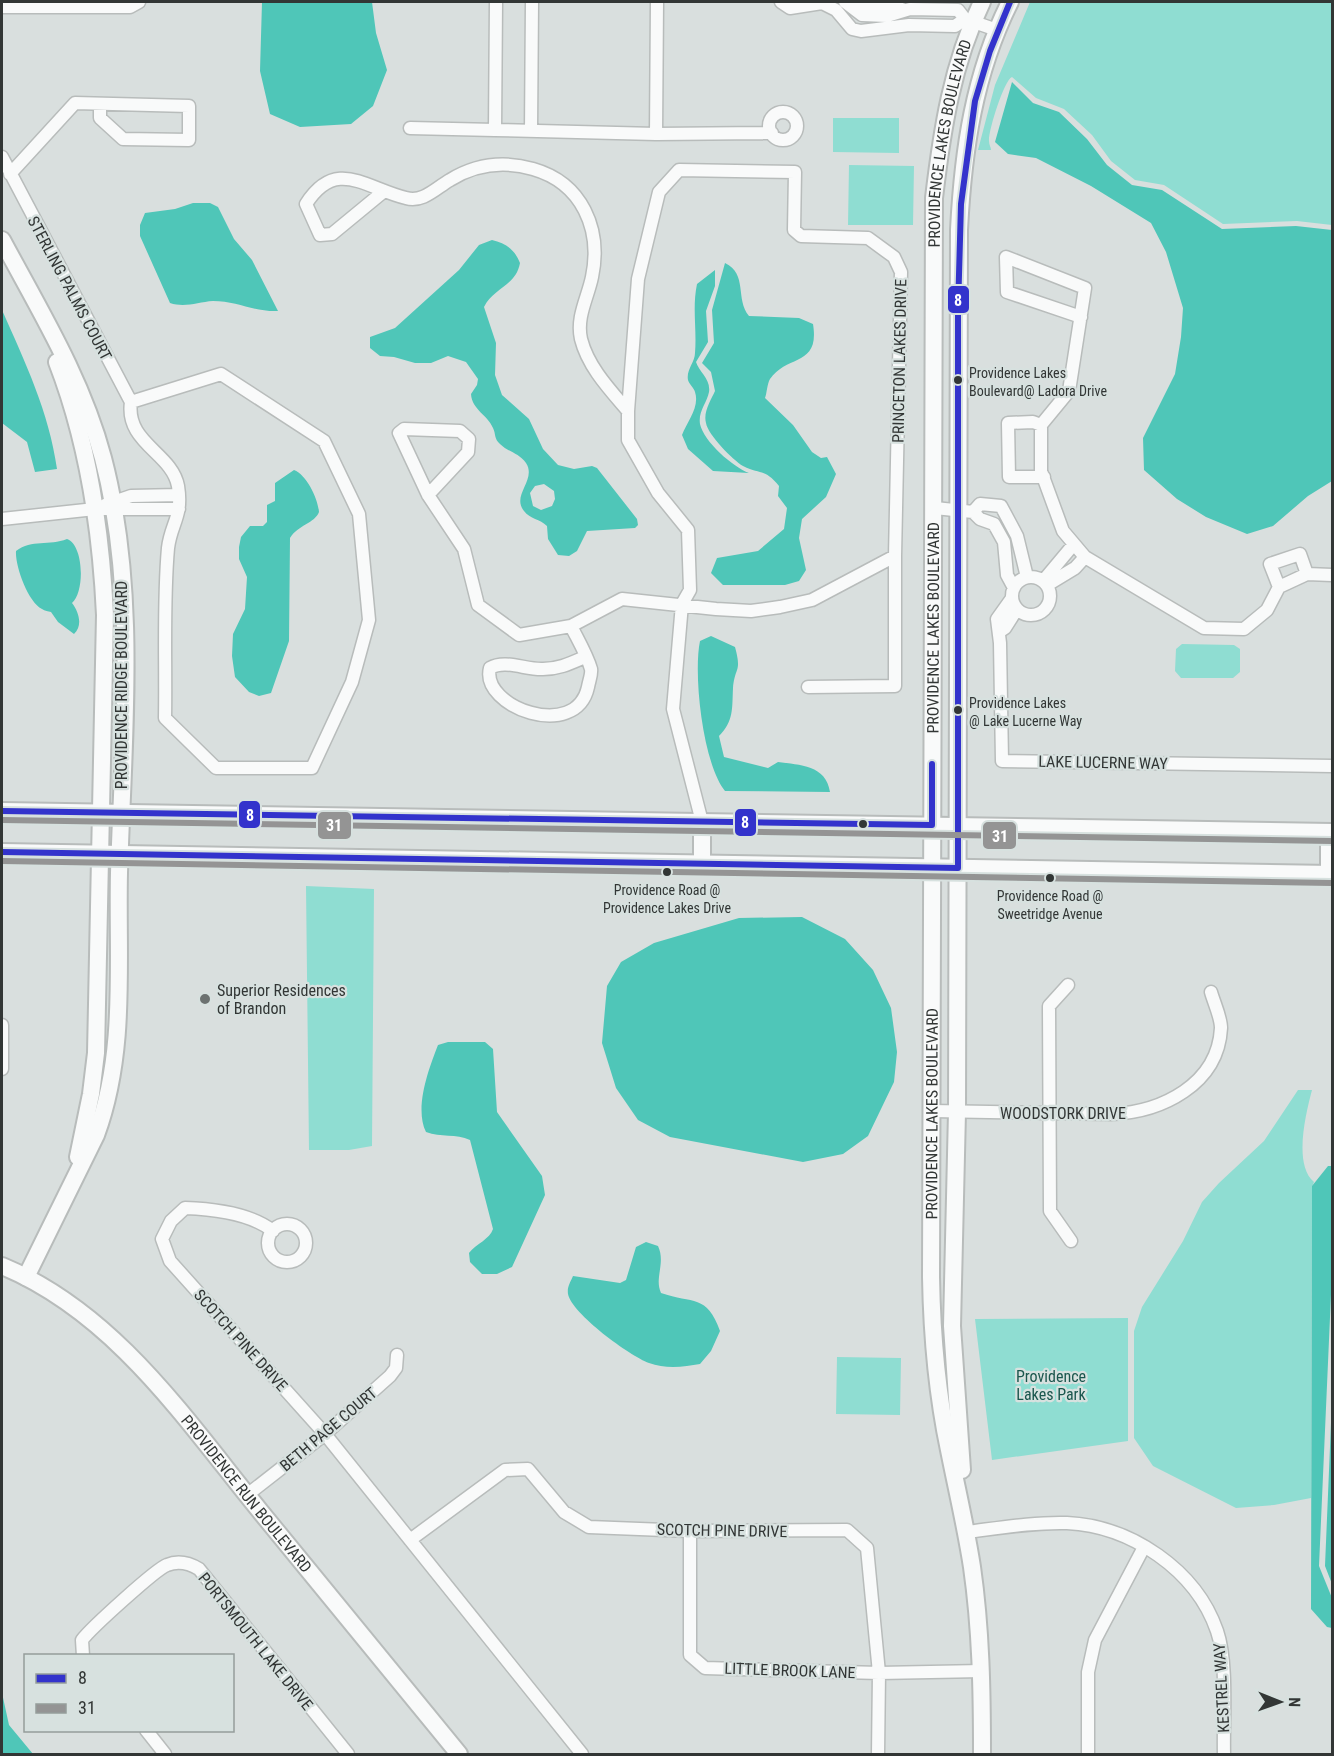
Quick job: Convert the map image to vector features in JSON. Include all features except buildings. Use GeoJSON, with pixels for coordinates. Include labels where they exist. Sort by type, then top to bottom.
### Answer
{"type":"FeatureCollection","features":[{"type":"Feature","properties":{"kind":"street"},"geometry":{"type":"LineString","coordinates":[[2,7],[130,7],[139,2]]}},
{"type":"Feature","properties":{"kind":"street"},"geometry":{"type":"LineString","coordinates":[[495,130],[496,2]]}},
{"type":"Feature","properties":{"kind":"street"},"geometry":{"type":"LineString","coordinates":[[531,131],[532,2]]}},
{"type":"Feature","properties":{"kind":"street"},"geometry":{"type":"LineString","coordinates":[[656,134],[657,2]]}},
{"type":"Feature","properties":{"kind":"street"},"geometry":{"type":"LineString","coordinates":[[781,2],[790,8],[821,2],[836,10],[852,29],[861,31],[909,25],[955,26],[969,19]]}},
{"type":"Feature","properties":{"kind":"street","name":"PROVIDENCE LAKES BOULEVARD"},"geometry":{"type":"LineString","coordinates":[[982,2],[969,19],[953,78],[939,152],[934,198],[932,825],[932,1328],[947,1441],[964,1513],[976,1601],[982,1671],[982,1755]]}},
{"type":"Feature","properties":{"kind":"street","name":"PROVIDENCE LAKES BOULEVARD"},"geometry":{"type":"LineString","coordinates":[[964,1513],[952,1347],[957,1112],[958,826],[965,511],[961,184],[975,93],[997,30],[1010,2]]}},
{"type":"Feature","properties":{"kind":"street"},"geometry":{"type":"LineString","coordinates":[[846,3],[862,15],[886,16],[906,9],[958,10],[969,19],[997,30]]}},
{"type":"Feature","properties":{"kind":"street"},"geometry":{"type":"LineString","coordinates":[[10,174],[75,103],[189,106],[189,140],[123,139],[100,118],[100,104]]}},
{"type":"Feature","properties":{"kind":"street"},"geometry":{"type":"LineString","coordinates":[[410,128],[656,134],[771,133]]}},
{"type":"Feature","properties":{"kind":"street","name":"STERLING PALMS COURT"},"geometry":{"type":"LineString","coordinates":[[2,157],[130,402],[129,413],[141,440],[173,473],[179,495],[179,509],[168,547],[165,718],[216,768],[312,768],[352,682],[369,620],[359,514],[324,441],[220,374],[130,402]]}},
{"type":"Feature","properties":{"kind":"street"},"geometry":{"type":"LineString","coordinates":[[383,192],[332,234],[320,235],[306,204],[317,186],[333,180],[353,178],[383,192],[414,200],[430,194],[452,178],[487,166],[508,162],[536,170],[564,184],[579,201],[593,225],[595,255],[580,318],[582,340],[603,382],[628,411]]}},
{"type":"Feature","properties":{"kind":"street","name":"PRINCETON LAKES DRIVE"},"geometry":{"type":"LineString","coordinates":[[702,822],[673,709],[682,604],[690,590],[688,530],[658,493],[628,440],[638,279],[659,192],[679,170],[795,172],[794,230],[801,236],[868,238],[894,258],[901,272],[896,556]]}},
{"type":"Feature","properties":{"kind":"street","name":"PROVIDENCE RIDGE BOULEVARD"},"geometry":{"type":"LineString","coordinates":[[2,240],[56,338],[84,401],[102,455],[113,506],[124,615],[118,1015],[114,1067],[100,1124],[26,1277]]}},
{"type":"Feature","properties":{"kind":"street"},"geometry":{"type":"LineString","coordinates":[[1081,316],[1007,292],[1006,256],[1085,288],[1081,316],[1070,391],[1041,425],[1044,477],[1063,531],[1085,556],[1204,628],[1244,629],[1267,610],[1279,587],[1307,574],[1332,575]]}},
{"type":"Feature","properties":{"kind":"street","name":"PROVIDENCE RIDGE BOULEVARD"},"geometry":{"type":"LineString","coordinates":[[29,292],[72,408],[95,509],[105,615],[94,1070],[87,1118],[67,1195]]}},
{"type":"Feature","properties":{"kind":"street"},"geometry":{"type":"LineString","coordinates":[[1041,425],[1033,422],[1008,423],[1009,477],[1044,477]]}},
{"type":"Feature","properties":{"kind":"street"},"geometry":{"type":"LineString","coordinates":[[428,495],[468,452],[469,439],[460,431],[404,429],[399,433],[428,495],[464,549],[478,605],[519,635],[572,626],[622,599],[739,610],[780,607],[812,600],[896,556],[895,686],[808,687]]}},
{"type":"Feature","properties":{"kind":"street"},"geometry":{"type":"LineString","coordinates":[[113,506],[131,496],[179,495]]}},
{"type":"Feature","properties":{"kind":"street"},"geometry":{"type":"LineString","coordinates":[[965,511],[980,504],[1001,506],[1017,536],[1027,577],[1014,598]]}},
{"type":"Feature","properties":{"kind":"street"},"geometry":{"type":"LineString","coordinates":[[2,519],[113,506],[179,509]]}},
{"type":"Feature","properties":{"kind":"street"},"geometry":{"type":"LineString","coordinates":[[934,508],[965,511],[994,524],[1004,542],[1007,575],[1014,598],[1028,615],[1041,613],[1049,604],[1050,591],[1046,583]]}},
{"type":"Feature","properties":{"kind":"street"},"geometry":{"type":"LineString","coordinates":[[1046,583],[1074,544]]}},
{"type":"Feature","properties":{"kind":"street"},"geometry":{"type":"LineString","coordinates":[[1279,587],[1270,564],[1299,554],[1307,574]]}},
{"type":"Feature","properties":{"kind":"street"},"geometry":{"type":"LineString","coordinates":[[1027,577],[1046,583],[1074,568],[1085,556]]}},
{"type":"Feature","properties":{"kind":"street","name":"LAKE LUCERNE WAY"},"geometry":{"type":"LineString","coordinates":[[1014,598],[996,619],[999,632],[1002,760],[1332,765]]}},
{"type":"Feature","properties":{"kind":"street"},"geometry":{"type":"LineString","coordinates":[[572,626],[592,671],[586,696],[570,714],[548,717],[511,704],[499,697],[489,673],[490,668],[497,664],[540,669],[558,668],[585,657]]}},
{"type":"Feature","properties":{"kind":"street"},"geometry":{"type":"LineString","coordinates":[[2,811],[1331,832],[1330,874],[2,852]]}},
{"type":"Feature","properties":{"kind":"street"},"geometry":{"type":"LineString","coordinates":[[702,822],[702,863]]}},
{"type":"Feature","properties":{"kind":"street"},"geometry":{"type":"LineString","coordinates":[[1068,985],[1049,1006],[1048,1114],[1050,1211],[1071,1241]]}},
{"type":"Feature","properties":{"kind":"street","name":"WOODSTORK DRIVE"},"geometry":{"type":"LineString","coordinates":[[932,1112],[1134,1113],[1155,1108],[1192,1086],[1206,1070],[1215,1051],[1221,1027],[1211,992]]}},
{"type":"Feature","properties":{"kind":"street"},"geometry":{"type":"LineString","coordinates":[[2,1025],[2,1069]]}},
{"type":"Feature","properties":{"kind":"street","name":"SCOTCH PINE DRIVE"},"geometry":{"type":"LineString","coordinates":[[273,1231],[260,1221],[206,1208],[185,1208],[171,1221],[162,1239],[170,1261],[325,1434],[582,1755]]}},
{"type":"Feature","properties":{"kind":"street","name":"PROVIDENCE RUN BOULEVARD"},"geometry":{"type":"LineString","coordinates":[[2,1266],[26,1277],[76,1308],[124,1351],[168,1397],[459,1755]]}},
{"type":"Feature","properties":{"kind":"street","name":"BETH PAGE COURT"},"geometry":{"type":"LineString","coordinates":[[247,1495],[325,1434],[390,1376],[396,1368],[397,1355]]}},
{"type":"Feature","properties":{"kind":"street","name":"SCOTCH PINE DRIVE"},"geometry":{"type":"LineString","coordinates":[[410,1540],[505,1470],[528,1469],[564,1512],[588,1527],[690,1531],[847,1530],[867,1548],[879,1673],[878,1755]]}},
{"type":"Feature","properties":{"kind":"street","name":"KESTREL WAY"},"geometry":{"type":"LineString","coordinates":[[967,1532],[1066,1523],[1097,1527],[1119,1533],[1171,1564],[1195,1587],[1218,1632],[1222,1674],[1224,1755]]}},
{"type":"Feature","properties":{"kind":"street","name":"LITTLE BROOK LANE"},"geometry":{"type":"LineString","coordinates":[[690,1531],[690,1655],[705,1668],[879,1673],[982,1671]]}},
{"type":"Feature","properties":{"kind":"street"},"geometry":{"type":"LineString","coordinates":[[1088,1755],[1088,1672],[1095,1640],[1144,1547]]}},
{"type":"Feature","properties":{"kind":"street","name":"PORTSMOUTH LAKE DRIVE"},"geometry":{"type":"LineString","coordinates":[[83,1654],[82,1640],[165,1565],[188,1563],[199,1569],[348,1755]]}},
{"type":"Feature","properties":{"kind":"street"},"geometry":{"type":"LineString","coordinates":[[147,1732],[165,1755]]}},
{"type":"Feature","properties":{"kind":"green space"},"geometry":{"type":"Polygon","coordinates":[[[1030,2],[1332,2],[1332,225],[1297,221],[1223,224],[1164,185],[1135,180],[1111,161],[1092,135],[1064,109],[1036,98],[1012,77],[1001,96],[994,118],[989,136],[991,150],[978,150],[995,85],[1030,2]]]}},
{"type":"Feature","properties":{"kind":"green space"},"geometry":{"type":"Polygon","coordinates":[[[833,118],[899,118],[899,153],[833,152],[833,118]]]}},
{"type":"Feature","properties":{"kind":"green space"},"geometry":{"type":"Polygon","coordinates":[[[849,165],[914,166],[913,225],[848,225],[849,165]]]}},
{"type":"Feature","properties":{"kind":"green space"},"geometry":{"type":"Polygon","coordinates":[[[1182,644],[1234,645],[1240,649],[1240,672],[1233,678],[1181,678],[1175,671],[1176,649],[1182,644]]]}},
{"type":"Feature","properties":{"kind":"green space"},"geometry":{"type":"Polygon","coordinates":[[[306,886],[374,889],[372,1146],[349,1150],[309,1150],[306,886]]]}},
{"type":"Feature","properties":{"kind":"green space"},"geometry":{"type":"Polygon","coordinates":[[[1298,1090],[1312,1090],[1303,1138],[1304,1164],[1314,1182],[1312,1187],[1311,1498],[1274,1505],[1236,1508],[1153,1466],[1134,1438],[1134,1331],[1142,1307],[1183,1241],[1202,1202],[1264,1141],[1298,1090]]]}},
{"type":"Feature","properties":{"kind":"green space","name":"Providence Lakes Park"},"geometry":{"type":"Polygon","coordinates":[[[1128,1318],[1128,1441],[992,1460],[975,1319],[1128,1318]]]}},
{"type":"Feature","properties":{"kind":"green space"},"geometry":{"type":"Polygon","coordinates":[[[837,1357],[901,1358],[900,1415],[836,1414],[837,1357]]]}},
{"type":"Feature","properties":{"kind":"shaded area"},"geometry":{"type":"Polygon","coordinates":[[[262,2],[372,2],[376,33],[387,70],[373,106],[351,124],[300,127],[270,114],[260,71],[262,2]]]}},
{"type":"Feature","properties":{"kind":"shaded area"},"geometry":{"type":"Polygon","coordinates":[[[1012,82],[1033,103],[1059,112],[1087,139],[1107,165],[1132,185],[1162,190],[1222,229],[1296,226],[1332,230],[1332,481],[1308,496],[1273,526],[1247,534],[1206,517],[1177,499],[1144,470],[1143,438],[1175,374],[1181,337],[1183,308],[1166,252],[1151,223],[1091,186],[1036,158],[1008,154],[995,142],[1012,82]]]}},
{"type":"Feature","properties":{"kind":"shaded area"},"geometry":{"type":"Polygon","coordinates":[[[193,203],[210,203],[218,207],[234,239],[252,260],[278,311],[261,310],[222,301],[186,305],[170,303],[140,236],[140,225],[145,213],[175,209],[193,203]]]}},
{"type":"Feature","properties":{"kind":"shaded area"},"geometry":{"type":"Polygon","coordinates":[[[492,240],[502,243],[513,251],[520,263],[514,277],[493,295],[484,307],[496,343],[495,375],[502,395],[529,419],[543,449],[558,465],[574,469],[592,466],[597,468],[637,519],[638,525],[635,528],[587,531],[577,551],[569,556],[558,555],[548,539],[547,526],[524,511],[520,499],[529,469],[523,460],[498,442],[491,423],[474,404],[471,394],[478,379],[466,362],[448,356],[431,363],[415,363],[380,356],[370,348],[370,337],[395,328],[459,270],[479,245],[492,240]],[[544,484],[535,486],[530,493],[533,506],[541,510],[552,506],[555,499],[554,491],[544,484]]]}},
{"type":"Feature","properties":{"kind":"shaded area"},"geometry":{"type":"Polygon","coordinates":[[[725,263],[732,268],[739,280],[743,302],[749,316],[799,318],[813,324],[812,347],[807,354],[777,371],[769,381],[765,398],[793,425],[812,452],[821,458],[827,457],[836,474],[826,497],[802,519],[799,538],[806,570],[799,581],[785,585],[723,585],[711,573],[717,558],[758,551],[784,529],[787,508],[778,496],[779,486],[774,480],[766,474],[743,466],[733,458],[716,440],[706,423],[706,410],[715,391],[711,372],[702,363],[714,343],[712,310],[725,263]]]}},
{"type":"Feature","properties":{"kind":"shaded area"},"geometry":{"type":"Polygon","coordinates":[[[715,270],[715,286],[706,311],[708,342],[696,362],[707,379],[709,387],[708,396],[700,415],[700,424],[707,438],[720,453],[749,473],[713,471],[688,449],[682,435],[696,403],[695,392],[688,376],[695,353],[697,284],[715,270]]]}},
{"type":"Feature","properties":{"kind":"shaded area"},"geometry":{"type":"Polygon","coordinates":[[[2,310],[42,407],[57,469],[35,472],[27,442],[2,423],[2,310]]]}},
{"type":"Feature","properties":{"kind":"shaded area"},"geometry":{"type":"Polygon","coordinates":[[[294,470],[311,488],[319,512],[314,519],[297,530],[290,538],[289,641],[271,693],[259,696],[249,692],[235,677],[232,656],[233,634],[245,609],[247,577],[239,559],[239,547],[241,537],[250,526],[263,526],[267,522],[267,505],[275,501],[275,483],[294,470]]]}},
{"type":"Feature","properties":{"kind":"shaded area"},"geometry":{"type":"Polygon","coordinates":[[[67,539],[77,550],[81,569],[79,589],[72,603],[79,619],[77,631],[74,634],[58,622],[51,612],[42,609],[32,599],[23,583],[16,558],[16,551],[22,547],[67,539]]]}},
{"type":"Feature","properties":{"kind":"shaded area"},"geometry":{"type":"Polygon","coordinates":[[[711,636],[735,647],[738,661],[731,714],[719,736],[724,757],[768,768],[778,762],[811,768],[823,776],[830,792],[725,791],[711,761],[699,696],[700,641],[711,636]]]}},
{"type":"Feature","properties":{"kind":"shaded area"},"geometry":{"type":"Polygon","coordinates":[[[802,917],[845,939],[873,970],[891,1008],[897,1052],[894,1082],[868,1136],[843,1154],[803,1162],[670,1137],[638,1120],[616,1088],[602,1043],[607,986],[621,962],[654,943],[739,918],[802,917]]]}},
{"type":"Feature","properties":{"kind":"shaded area"},"geometry":{"type":"Polygon","coordinates":[[[448,1042],[485,1042],[493,1049],[497,1112],[542,1176],[545,1195],[512,1267],[497,1274],[482,1274],[470,1262],[469,1253],[489,1236],[493,1229],[470,1140],[426,1132],[423,1122],[422,1100],[431,1065],[438,1045],[448,1042]]]}},
{"type":"Feature","properties":{"kind":"shaded area"},"geometry":{"type":"Polygon","coordinates":[[[1328,1166],[1332,1166],[1332,1272],[1319,1566],[1332,1598],[1332,1628],[1327,1627],[1311,1609],[1312,1186],[1328,1166]]]}},
{"type":"Feature","properties":{"kind":"shaded area"},"geometry":{"type":"Polygon","coordinates":[[[646,1242],[658,1246],[660,1252],[659,1287],[661,1293],[698,1302],[710,1311],[715,1319],[720,1331],[711,1351],[700,1364],[668,1367],[640,1359],[590,1323],[568,1294],[568,1287],[573,1276],[620,1283],[626,1280],[636,1247],[646,1242]]]}},
{"type":"Feature","properties":{"kind":"shaded area"},"geometry":{"type":"Polygon","coordinates":[[[1332,1399],[1332,1584],[1325,1566],[1332,1399]]]}},
{"type":"Feature","properties":{"kind":"shaded area"},"geometry":{"type":"Polygon","coordinates":[[[2,1693],[9,1725],[33,1754],[2,1754],[2,1693]]]}},
{"type":"Feature","properties":{"kind":"transit line","name":"8"},"geometry":{"type":"LineString","coordinates":[[2,852],[958,868],[958,310],[961,204],[975,101],[990,51],[1010,2]]}},
{"type":"Feature","properties":{"kind":"transit line","name":"8"},"geometry":{"type":"LineString","coordinates":[[2,811],[932,825],[932,764]]}},
{"type":"Feature","properties":{"kind":"transit line","name":"31"},"geometry":{"type":"LineString","coordinates":[[2,820],[1332,841]]}},
{"type":"Feature","properties":{"kind":"transit line","name":"31"},"geometry":{"type":"LineString","coordinates":[[2,861],[1332,883]]}},
{"type":"Feature","properties":{"kind":"place","name":"Providence Lakes Boulevard@ Ladora Drive"},"geometry":{"type":"Point","coordinates":[958,380]}},
{"type":"Feature","properties":{"kind":"place","name":"Providence Lakes @ Lake Lucerne Way"},"geometry":{"type":"Point","coordinates":[958,710]}},
{"type":"Feature","properties":{"kind":"place","name":"Providence Road @ Providence Lakes Drive"},"geometry":{"type":"Point","coordinates":[667,872]}},
{"type":"Feature","properties":{"kind":"place","name":"Providence Road @ Sweetridge Avenue"},"geometry":{"type":"Point","coordinates":[1050,878]}},
{"type":"Feature","properties":{"kind":"place","name":"Superior Residences of Brandon"},"geometry":{"type":"Point","coordinates":[205,999]}}]}
